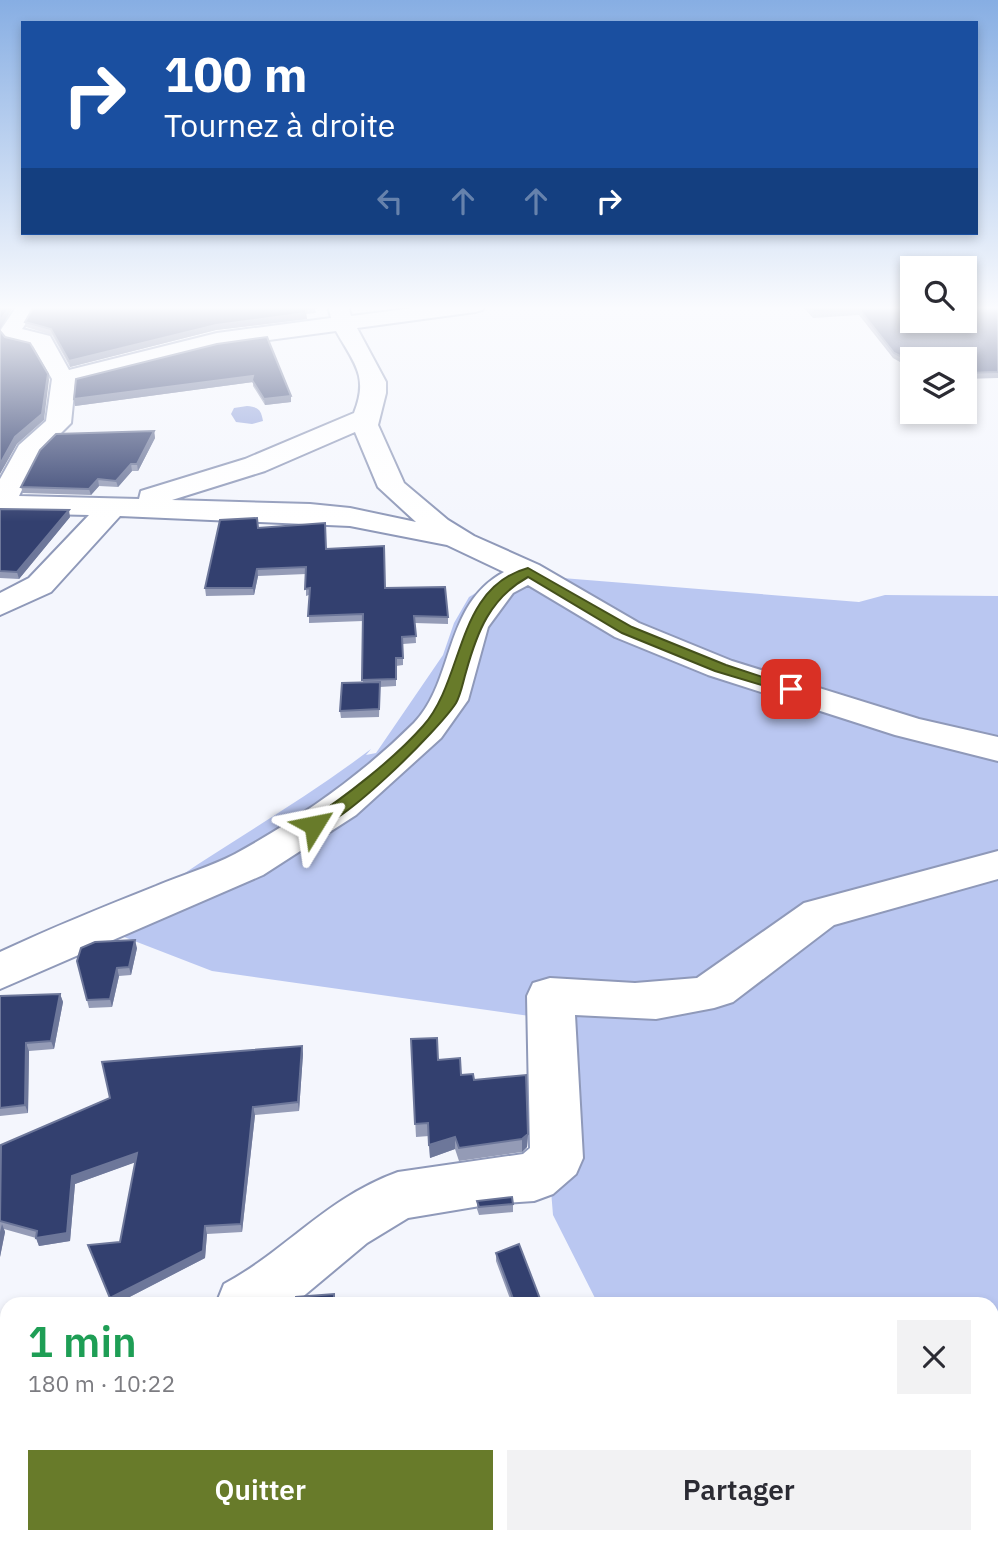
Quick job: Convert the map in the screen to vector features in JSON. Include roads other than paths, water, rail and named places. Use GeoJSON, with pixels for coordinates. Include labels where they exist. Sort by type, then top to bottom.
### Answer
{"type":"FeatureCollection","features":[{"type":"Feature","properties":{"kind":"street"},"geometry":{"type":"LineString","coordinates":[[67,378],[64,379],[58,423],[28,452],[10,464],[0,504],[323,514],[383,523],[463,542]]}},
{"type":"Feature","properties":{"kind":"street"},"geometry":{"type":"LineString","coordinates":[[0,605],[40,585],[120,509],[281,455],[365,418],[372,407],[373,378]]}},
{"type":"Feature","properties":{"kind":"street"},"geometry":{"type":"LineString","coordinates":[[365,418],[368,433],[392,487],[438,526],[463,542],[528,572],[627,630],[720,668],[908,727],[998,749]]}},
{"type":"Feature","properties":{"kind":"street"},"geometry":{"type":"LineString","coordinates":[[0,972],[72,937],[248,865],[342,806],[428,730],[450,700],[472,627],[502,586],[528,572]]}},
{"type":"Feature","properties":{"kind":"street"},"geometry":{"type":"LineString","coordinates":[[257,1297],[347,1224],[398,1196],[492,1180],[534,1177],[557,1158],[550,996],[668,1000],[698,997],[717,989],[819,914],[998,865]]}}]}
